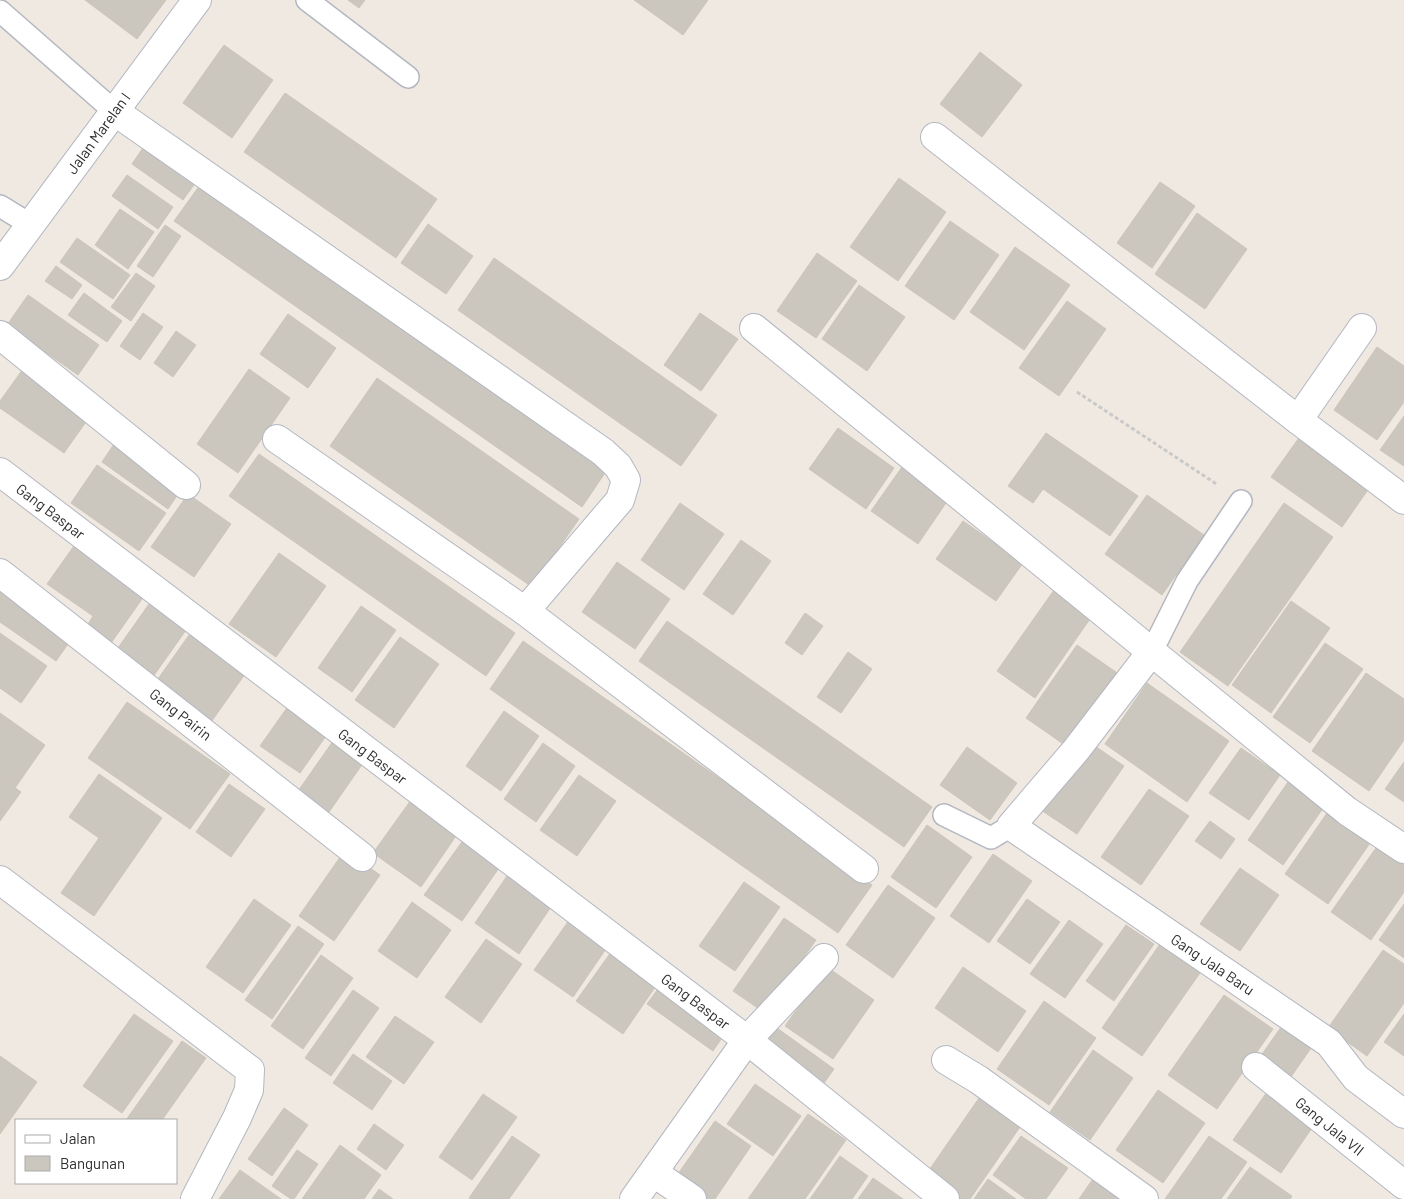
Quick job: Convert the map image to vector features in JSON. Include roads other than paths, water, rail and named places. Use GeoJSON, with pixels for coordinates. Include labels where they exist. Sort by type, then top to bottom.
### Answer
{"type":"FeatureCollection","features":[{"type":"Feature","properties":{"kind":"street","name":"Jalan Marelan I"},"geometry":{"type":"LineString","coordinates":[[0,266],[197,0]]}},
{"type":"Feature","properties":{"kind":"street"},"geometry":{"type":"LineString","coordinates":[[114,111],[595,446],[618,466],[626,480],[620,500],[524,611]]}},
{"type":"Feature","properties":{"kind":"street"},"geometry":{"type":"LineString","coordinates":[[935,136],[1298,420],[1404,500]]}},
{"type":"Feature","properties":{"kind":"street"},"geometry":{"type":"LineString","coordinates":[[754,328],[1347,811],[1404,849]]}},
{"type":"Feature","properties":{"kind":"street"},"geometry":{"type":"LineString","coordinates":[[1298,420],[1362,328]]}},
{"type":"Feature","properties":{"kind":"street"},"geometry":{"type":"LineString","coordinates":[[0,334],[186,485]]}},
{"type":"Feature","properties":{"kind":"street"},"geometry":{"type":"LineString","coordinates":[[278,438],[524,611],[864,869]]}},
{"type":"Feature","properties":{"kind":"street","name":"Gang Baspar"},"geometry":{"type":"LineString","coordinates":[[0,472],[747,1040],[945,1199]]}},
{"type":"Feature","properties":{"kind":"street","name":"Gang Pairin"},"geometry":{"type":"LineString","coordinates":[[0,572],[362,857]]}},
{"type":"Feature","properties":{"kind":"street"},"geometry":{"type":"LineString","coordinates":[[1012,826],[1076,750],[1152,651]]}},
{"type":"Feature","properties":{"kind":"street","name":"Gang Jala Baru"},"geometry":{"type":"LineString","coordinates":[[1012,826],[1329,1043],[1356,1078],[1404,1114]]}},
{"type":"Feature","properties":{"kind":"street"},"geometry":{"type":"LineString","coordinates":[[0,880],[250,1070],[249,1090],[237,1118],[195,1199]]}},
{"type":"Feature","properties":{"kind":"street"},"geometry":{"type":"LineString","coordinates":[[634,1199],[747,1040],[824,958]]}},
{"type":"Feature","properties":{"kind":"street"},"geometry":{"type":"LineString","coordinates":[[946,1060],[979,1080],[1144,1199]]}},
{"type":"Feature","properties":{"kind":"street","name":"Gang Jala VII"},"geometry":{"type":"LineString","coordinates":[[1256,1067],[1404,1185]]}},
{"type":"Feature","properties":{"kind":"street"},"geometry":{"type":"LineString","coordinates":[[654,1173],[692,1199]]}},
{"type":"Feature","properties":{"kind":"lane"},"geometry":{"type":"LineString","coordinates":[[307,0],[408,77]]}},
{"type":"Feature","properties":{"kind":"lane"},"geometry":{"type":"LineString","coordinates":[[0,11],[114,111]]}},
{"type":"Feature","properties":{"kind":"lane"},"geometry":{"type":"LineString","coordinates":[[0,206],[31,225]]}},
{"type":"Feature","properties":{"kind":"lane"},"geometry":{"type":"LineString","coordinates":[[1152,651],[1187,581],[1241,501]]}},
{"type":"Feature","properties":{"kind":"lane"},"geometry":{"type":"LineString","coordinates":[[944,815],[990,838],[1012,826]]}}]}
